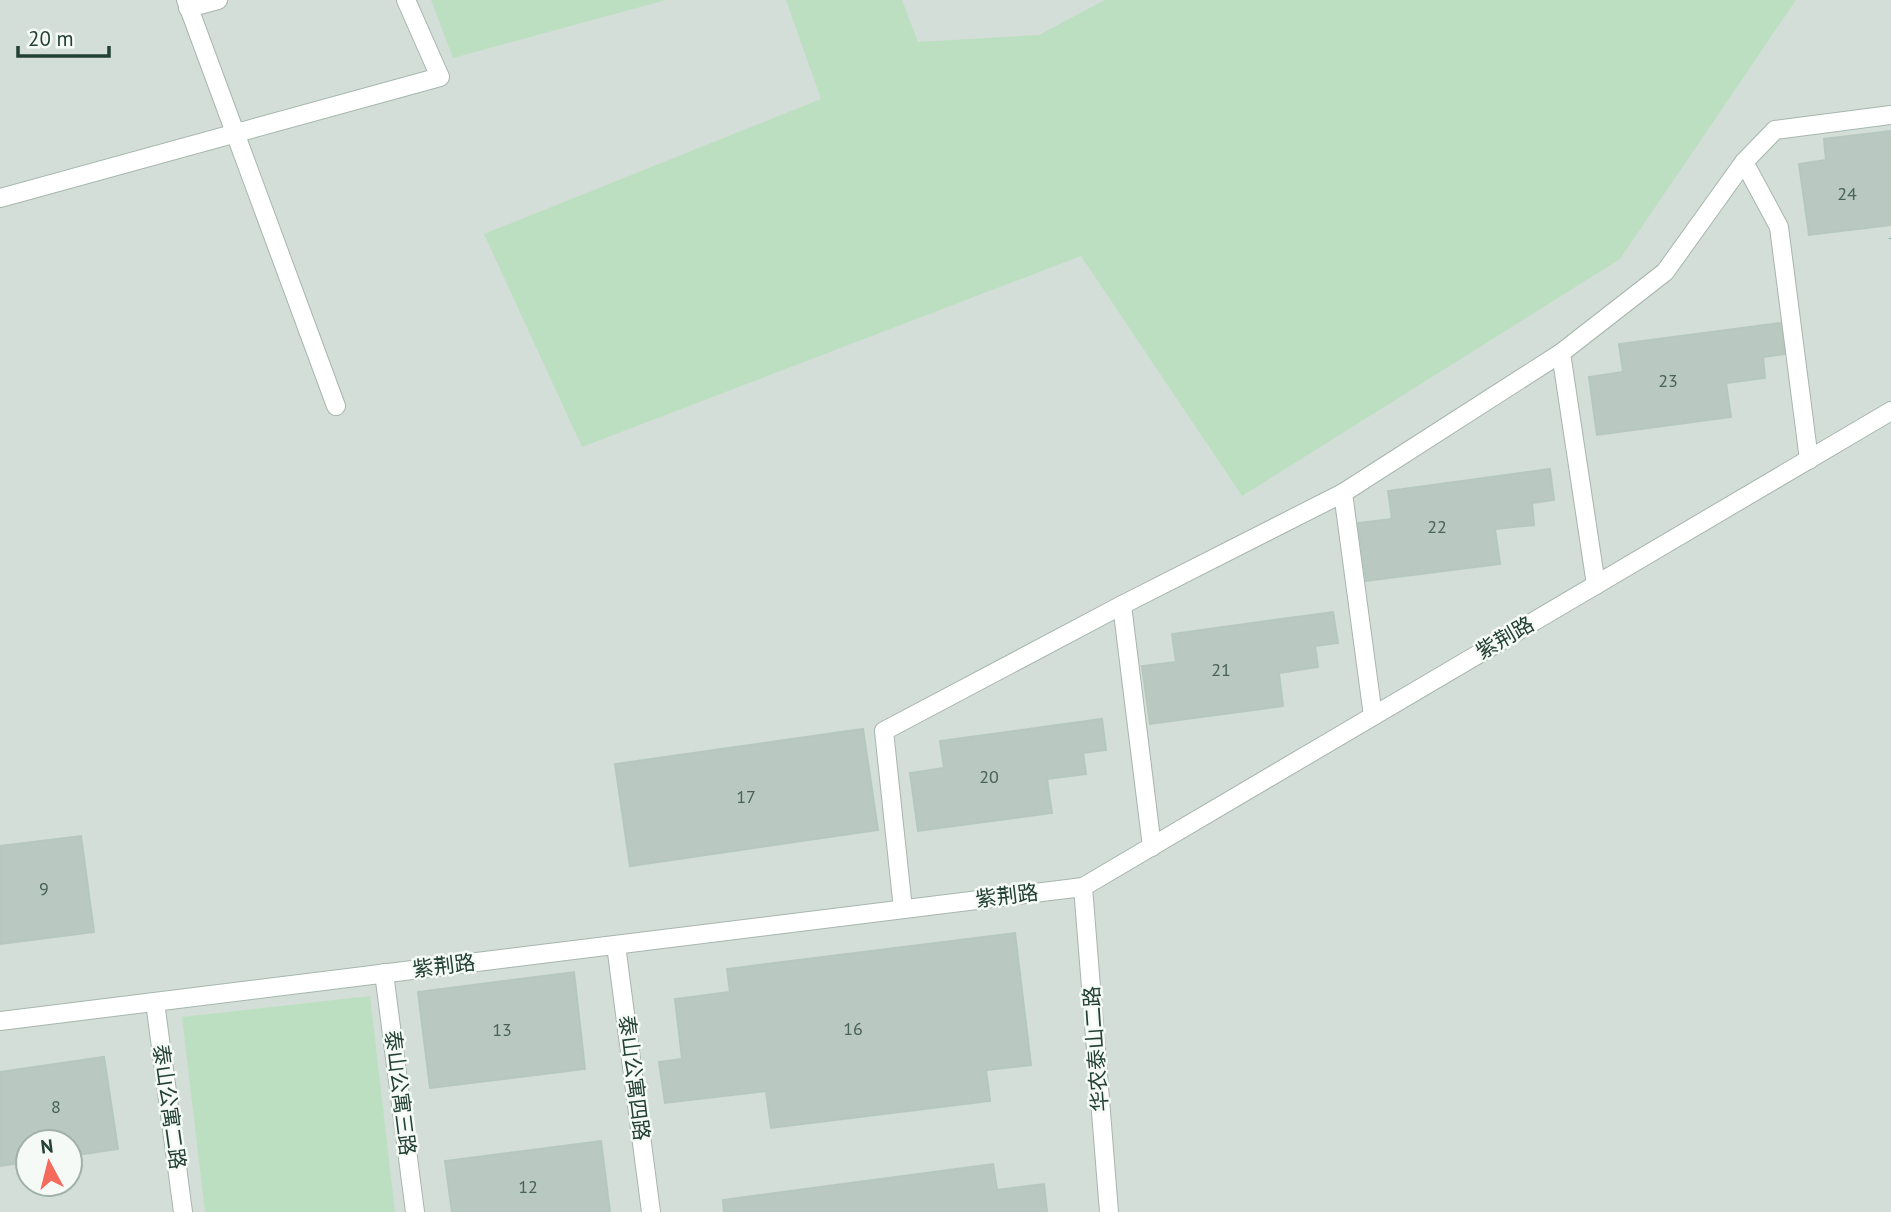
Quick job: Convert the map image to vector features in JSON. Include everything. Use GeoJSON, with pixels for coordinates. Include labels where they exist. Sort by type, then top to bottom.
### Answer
{"type":"FeatureCollection","features":[{"type":"Feature","properties":{"kind":"lane"},"geometry":{"type":"LineString","coordinates":[[218,0],[187,4],[336,406]]}},
{"type":"Feature","properties":{"kind":"lane"},"geometry":{"type":"LineString","coordinates":[[0,198],[440,77],[406,0]]}},
{"type":"Feature","properties":{"kind":"lane"},"geometry":{"type":"LineString","coordinates":[[902,909],[884,731],[1122,605],[1343,494],[1561,353],[1665,272],[1744,162],[1774,131],[1891,116]]}},
{"type":"Feature","properties":{"kind":"lane"},"geometry":{"type":"LineString","coordinates":[[1744,162],[1779,227],[1809,460]]}},
{"type":"Feature","properties":{"kind":"lane"},"geometry":{"type":"LineString","coordinates":[[1561,353],[1596,585]]}},
{"type":"Feature","properties":{"kind":"lane","name":"紫荆路"},"geometry":{"type":"LineString","coordinates":[[0,1021],[1083,887],[1891,411]]}},
{"type":"Feature","properties":{"kind":"lane"},"geometry":{"type":"LineString","coordinates":[[1343,494],[1373,716]]}},
{"type":"Feature","properties":{"kind":"lane"},"geometry":{"type":"LineString","coordinates":[[1122,605],[1152,847]]}},
{"type":"Feature","properties":{"kind":"lane","name":"华农泰山二路"},"geometry":{"type":"LineString","coordinates":[[1083,887],[1109,1212]]}},
{"type":"Feature","properties":{"kind":"lane","name":"泰山公寓四路"},"geometry":{"type":"LineString","coordinates":[[617,945],[651,1212]]}},
{"type":"Feature","properties":{"kind":"lane","name":"泰山公寓三路"},"geometry":{"type":"LineString","coordinates":[[384,973],[415,1212]]}},
{"type":"Feature","properties":{"kind":"lane","name":"泰山公寓二路"},"geometry":{"type":"LineString","coordinates":[[155,1002],[183,1212]]}},
{"type":"Feature","properties":{"kind":"shaded area"},"geometry":{"type":"Polygon","coordinates":[[[0,0],[1891,0],[1891,1212],[0,1212],[0,0]]]}},
{"type":"Feature","properties":{"kind":"green space"},"geometry":{"type":"Polygon","coordinates":[[[431,0],[666,0],[453,58],[431,0]]]}},
{"type":"Feature","properties":{"kind":"green space"},"geometry":{"type":"Polygon","coordinates":[[[786,0],[902,0],[918,42],[1039,35],[1105,0],[1796,0],[1620,259],[1242,496],[1081,256],[582,447],[484,234],[821,99],[786,0]]]}},
{"type":"Feature","properties":{"kind":"green space"},"geometry":{"type":"Polygon","coordinates":[[[370,996],[395,1212],[205,1212],[182,1017],[370,996]]]}},
{"type":"Feature","properties":{"kind":"building"},"geometry":{"type":"Polygon","coordinates":[[[1891,131],[1891,225],[1809,235],[1799,164],[1826,160],[1824,139],[1891,131]]]}},
{"type":"Feature","properties":{"kind":"building"},"geometry":{"type":"Polygon","coordinates":[[[1781,323],[1785,354],[1763,357],[1765,378],[1726,383],[1731,417],[1597,435],[1589,377],[1623,372],[1619,344],[1781,323]]]}},
{"type":"Feature","properties":{"kind":"building"},"geometry":{"type":"Polygon","coordinates":[[[1550,469],[1554,500],[1532,503],[1534,525],[1495,529],[1500,564],[1366,581],[1358,523],[1392,519],[1388,491],[1550,469]]]}},
{"type":"Feature","properties":{"kind":"building"},"geometry":{"type":"Polygon","coordinates":[[[1333,612],[1338,643],[1315,646],[1318,667],[1279,673],[1283,706],[1150,724],[1142,666],[1176,662],[1172,634],[1333,612]]]}},
{"type":"Feature","properties":{"kind":"building"},"geometry":{"type":"Polygon","coordinates":[[[1102,719],[1106,750],[1083,753],[1086,774],[1047,779],[1052,813],[918,831],[910,773],[944,768],[940,741],[1102,719]]]}},
{"type":"Feature","properties":{"kind":"building"},"geometry":{"type":"Polygon","coordinates":[[[863,729],[878,830],[630,866],[615,764],[863,729]]]}},
{"type":"Feature","properties":{"kind":"building"},"geometry":{"type":"Polygon","coordinates":[[[81,836],[94,932],[0,944],[0,846],[81,836]]]}},
{"type":"Feature","properties":{"kind":"building"},"geometry":{"type":"Polygon","coordinates":[[[1015,933],[1031,1065],[986,1070],[990,1101],[771,1128],[766,1091],[665,1103],[659,1062],[682,1059],[675,999],[730,992],[727,969],[1015,933]]]}},
{"type":"Feature","properties":{"kind":"building"},"geometry":{"type":"Polygon","coordinates":[[[574,972],[585,1069],[430,1088],[418,992],[574,972]]]}},
{"type":"Feature","properties":{"kind":"building"},"geometry":{"type":"Polygon","coordinates":[[[104,1057],[118,1149],[84,1154],[84,1128],[14,1128],[14,1164],[0,1166],[0,1072],[104,1057]]]}},
{"type":"Feature","properties":{"kind":"building"},"geometry":{"type":"Polygon","coordinates":[[[601,1141],[610,1212],[452,1212],[445,1161],[601,1141]]]}},
{"type":"Feature","properties":{"kind":"building"},"geometry":{"type":"Polygon","coordinates":[[[993,1164],[997,1190],[1044,1184],[1047,1212],[724,1212],[723,1200],[993,1164]]]}}]}
